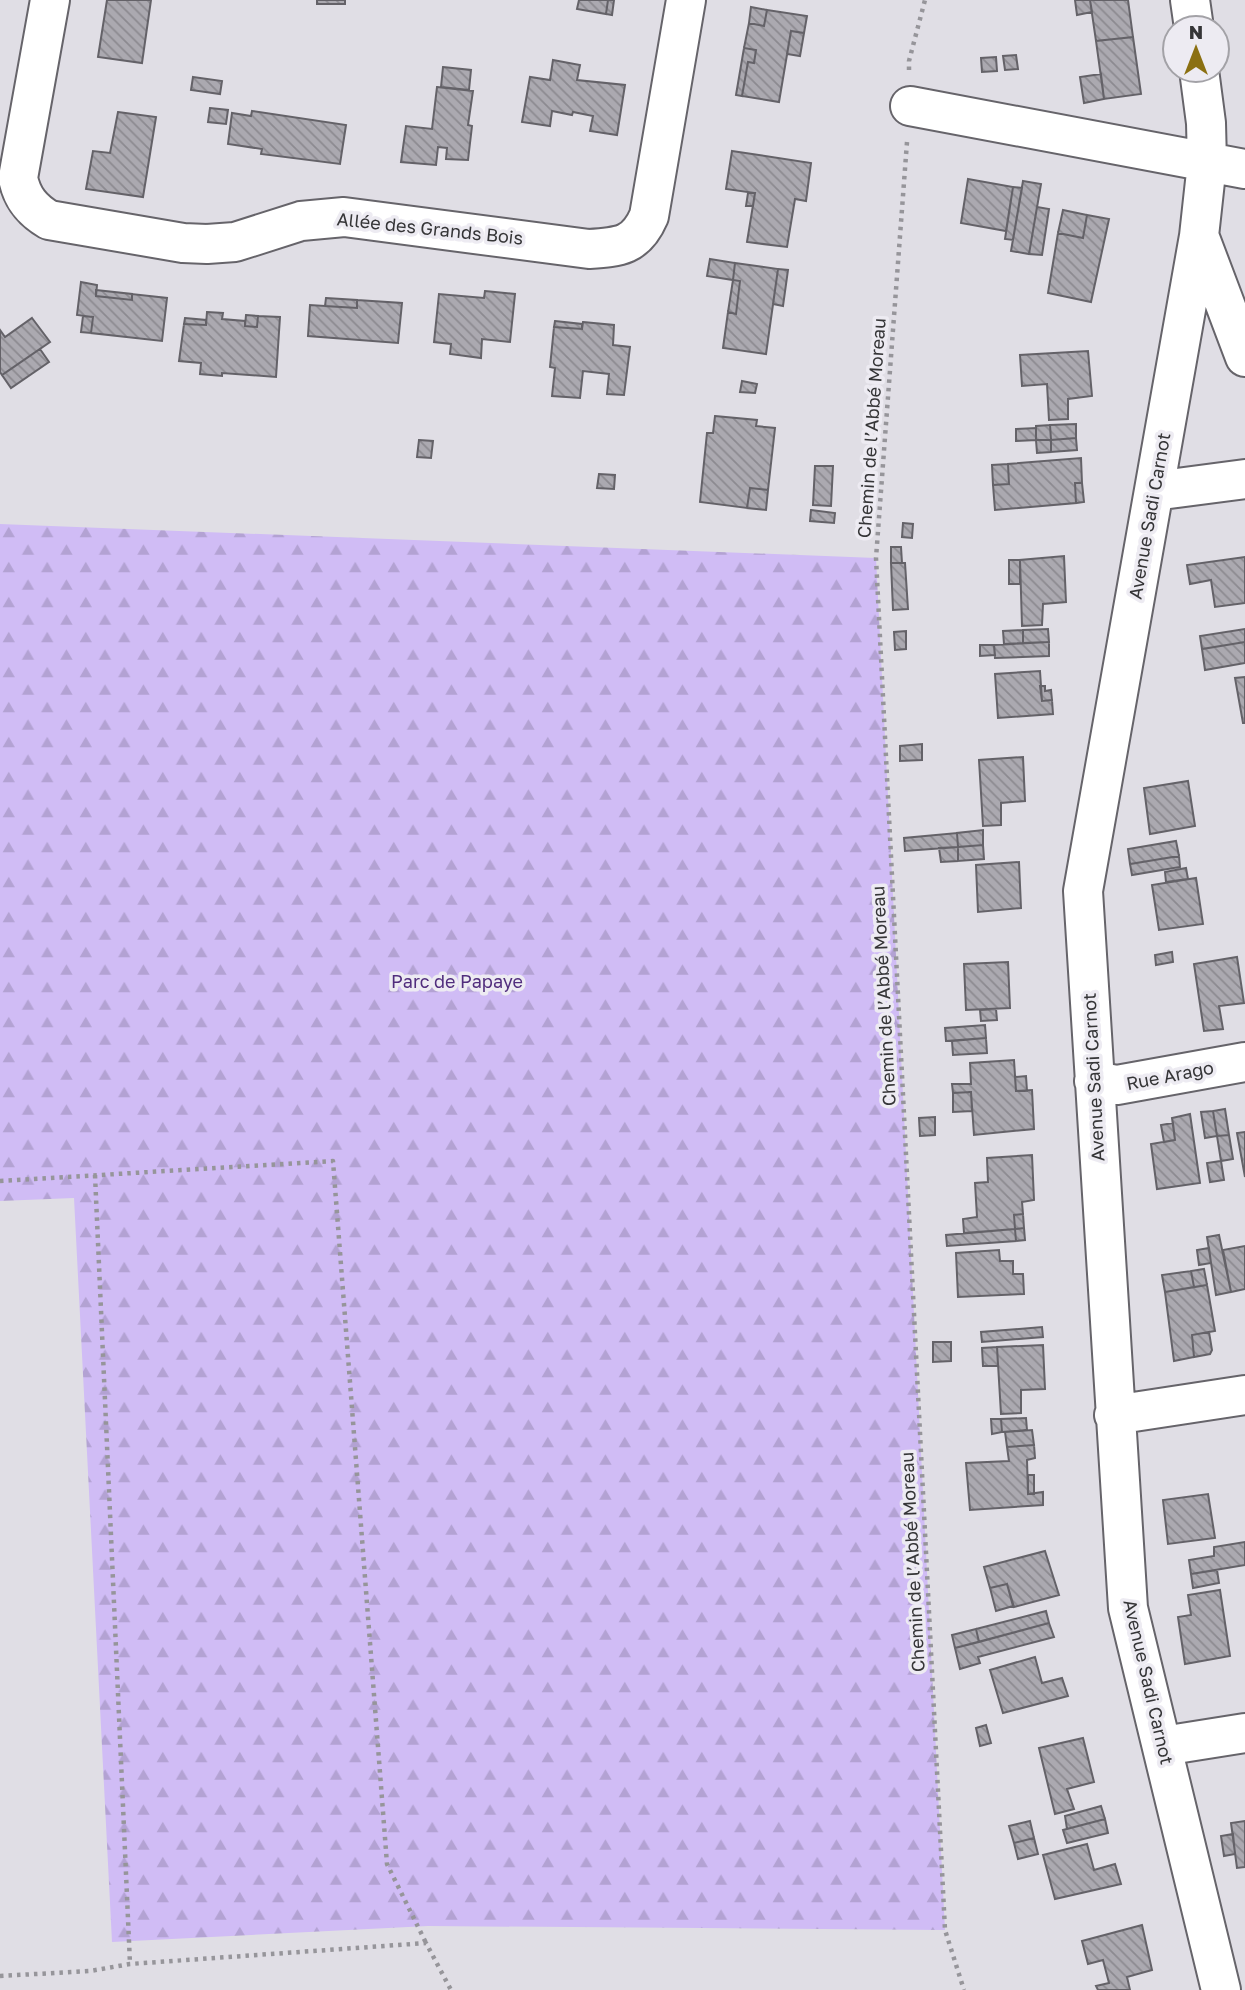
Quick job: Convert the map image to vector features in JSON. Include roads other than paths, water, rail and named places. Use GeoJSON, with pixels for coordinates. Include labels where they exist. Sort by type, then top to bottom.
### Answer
{"type":"FeatureCollection","features":[{"type":"Feature","properties":{"kind":"street","name":"Allée des Grands Bois"},"geometry":{"type":"LineString","coordinates":[[50,0],[18,178],[20,190],[27,202],[36,213],[49,220],[183,243],[207,244],[235,242],[301,221],[345,218],[589,248],[612,247],[629,241],[641,233],[649,216],[686,0]]}},
{"type":"Feature","properties":{"kind":"street","name":"Avenue Sadi Carnot"},"geometry":{"type":"LineString","coordinates":[[1201,84],[1206,123],[1207,163],[1199,236],[1083,891],[1128,1608],[1221,1990]]}},
{"type":"Feature","properties":{"kind":"street"},"geometry":{"type":"LineString","coordinates":[[910,106],[1245,169]]}},
{"type":"Feature","properties":{"kind":"street"},"geometry":{"type":"LineString","coordinates":[[1199,236],[1245,357]]}},
{"type":"Feature","properties":{"kind":"street"},"geometry":{"type":"LineString","coordinates":[[1154,491],[1245,478]]}},
{"type":"Feature","properties":{"kind":"street","name":"Rue Arago"},"geometry":{"type":"LineString","coordinates":[[1094,1081],[1117,1085],[1245,1062]]}},
{"type":"Feature","properties":{"kind":"street"},"geometry":{"type":"LineString","coordinates":[[1114,1415],[1245,1395]]}},
{"type":"Feature","properties":{"kind":"street"},"geometry":{"type":"LineString","coordinates":[[1163,1746],[1245,1734]]}},
{"type":"Feature","properties":{"kind":"park label","name":"Parc de Papaye"},"geometry":{"type":"Point","coordinates":[457,982]}}]}
